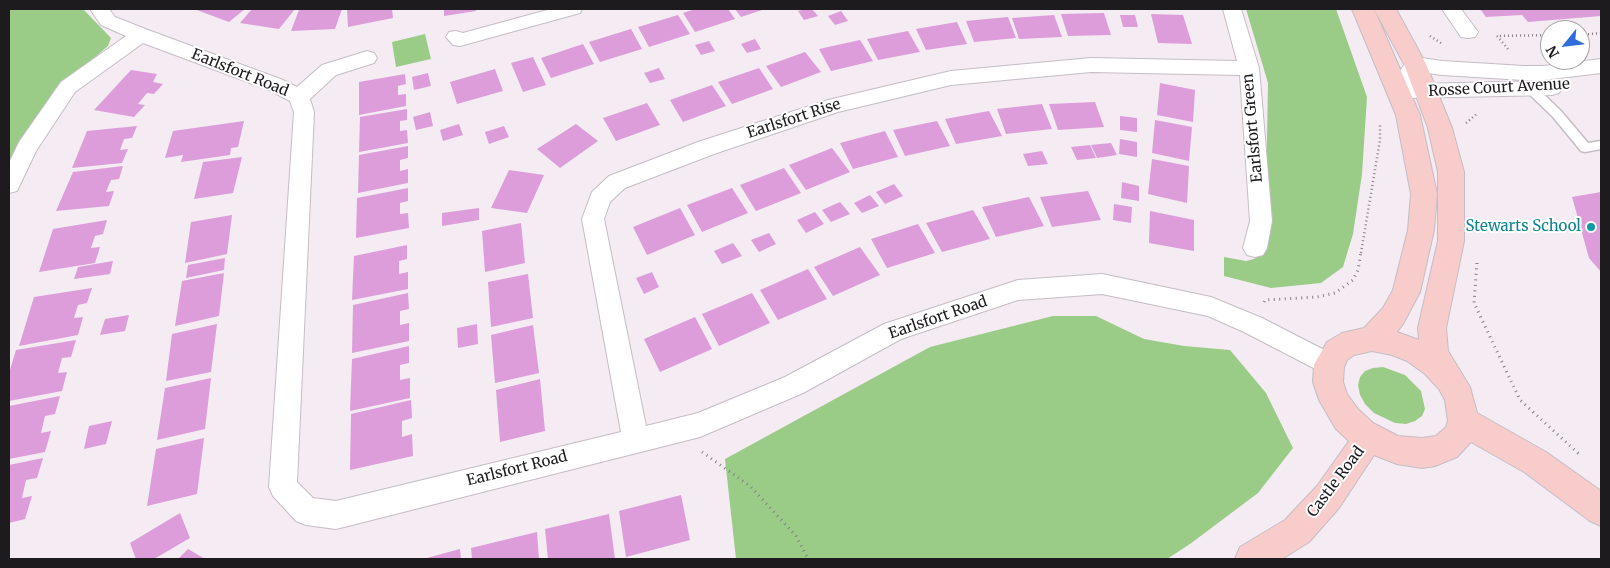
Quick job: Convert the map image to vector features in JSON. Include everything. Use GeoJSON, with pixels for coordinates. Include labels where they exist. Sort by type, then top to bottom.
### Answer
{"type":"FeatureCollection","features":[{"type":"Feature","properties":{"kind":"street","name":"Earlsfort Road"},"geometry":{"type":"LineString","coordinates":[[100,9],[108,20],[141,35],[276,85],[299,97],[304,112],[283,487],[306,511],[336,515],[700,424],[777,392],[893,331],[1018,290],[1102,284],[1211,307],[1329,365]]}},
{"type":"Feature","properties":{"kind":"street"},"geometry":{"type":"LineString","coordinates":[[456,37],[460,40],[540,13],[573,9]]}},
{"type":"Feature","properties":{"kind":"street","name":"Earlsfort Green"},"geometry":{"type":"LineString","coordinates":[[1232,9],[1249,68],[1261,221],[1255,248]]}},
{"type":"Feature","properties":{"kind":"street"},"geometry":{"type":"LineString","coordinates":[[1363,9],[1408,115],[1424,194],[1421,230],[1406,292],[1393,316],[1372,339]]}},
{"type":"Feature","properties":{"kind":"street"},"geometry":{"type":"LineString","coordinates":[[1385,9],[1415,64],[1440,128],[1451,172],[1451,240],[1432,328],[1434,352],[1459,396],[1462,421],[1458,436],[1446,447],[1435,452],[1422,453],[1398,450],[1369,437],[1347,419],[1334,400],[1328,382],[1329,365],[1337,351],[1352,342],[1372,339],[1394,343],[1417,352],[1435,365],[1449,380]]}},
{"type":"Feature","properties":{"kind":"street"},"geometry":{"type":"LineString","coordinates":[[1451,9],[1468,32]]}},
{"type":"Feature","properties":{"kind":"street"},"geometry":{"type":"LineString","coordinates":[[9,185],[27,148],[68,87],[141,35]]}},
{"type":"Feature","properties":{"kind":"street"},"geometry":{"type":"LineString","coordinates":[[299,97],[329,70],[367,58]]}},
{"type":"Feature","properties":{"kind":"street"},"geometry":{"type":"LineString","coordinates":[[1397,91],[1415,64]]}},
{"type":"Feature","properties":{"kind":"street","name":"Rosse Court Avenue"},"geometry":{"type":"LineString","coordinates":[[1415,64],[1442,68],[1516,73],[1550,72],[1601,66]]}},
{"type":"Feature","properties":{"kind":"street","name":"Earlsfort Rise"},"geometry":{"type":"LineString","coordinates":[[636,441],[593,219],[600,198],[618,182],[706,148],[835,105],[951,78],[1091,65],[1249,68]]}},
{"type":"Feature","properties":{"kind":"street","name":"Rosse Court Avenue"},"geometry":{"type":"LineString","coordinates":[[1397,91],[1531,89],[1601,82]]}},
{"type":"Feature","properties":{"kind":"street"},"geometry":{"type":"LineString","coordinates":[[1462,421],[1535,462],[1601,510]]}},
{"type":"Feature","properties":{"kind":"street","name":"Castle Road"},"geometry":{"type":"LineString","coordinates":[[1252,559],[1298,531],[1328,497],[1369,437]]}},
{"type":"Feature","properties":{"kind":"lane"},"geometry":{"type":"LineString","coordinates":[[1531,89],[1557,114],[1585,148],[1601,146]]}},
{"type":"Feature","properties":{"kind":"path"},"geometry":{"type":"LineString","coordinates":[[1513,56],[1497,36],[1540,35]]}},
{"type":"Feature","properties":{"kind":"path"},"geometry":{"type":"LineString","coordinates":[[1465,132],[1466,123],[1480,111]]}},
{"type":"Feature","properties":{"kind":"path"},"geometry":{"type":"LineString","coordinates":[[1253,326],[1265,300],[1317,297],[1335,293],[1353,280],[1358,270],[1370,202],[1380,140],[1380,120]]}},
{"type":"Feature","properties":{"kind":"path"},"geometry":{"type":"LineString","coordinates":[[1478,254],[1474,303],[1520,400],[1586,460]]}},
{"type":"Feature","properties":{"kind":"path"},"geometry":{"type":"LineString","coordinates":[[701,452],[750,486],[796,536],[808,559]]}},
{"type":"Feature","properties":{"kind":"green space"},"geometry":{"type":"Polygon","coordinates":[[[9,9],[83,9],[111,38],[108,46],[62,85],[31,125],[9,164],[9,9]]]}},
{"type":"Feature","properties":{"kind":"green space"},"geometry":{"type":"Polygon","coordinates":[[[1246,9],[1336,9],[1367,97],[1362,174],[1353,234],[1343,267],[1321,283],[1271,288],[1224,276],[1224,257],[1246,261],[1254,259],[1265,250],[1268,83],[1246,9]]]}},
{"type":"Feature","properties":{"kind":"green space"},"geometry":{"type":"Polygon","coordinates":[[[425,34],[431,59],[396,67],[392,42],[425,34]]]}},
{"type":"Feature","properties":{"kind":"green space"},"geometry":{"type":"Polygon","coordinates":[[[1053,316],[1096,316],[1144,339],[1184,346],[1230,350],[1266,393],[1293,448],[1258,493],[1167,559],[736,559],[725,459],[930,347],[1053,316]]]}},
{"type":"Feature","properties":{"kind":"green space"},"geometry":{"type":"Polygon","coordinates":[[[1383,367],[1405,375],[1421,391],[1425,409],[1422,416],[1415,421],[1406,424],[1395,423],[1374,413],[1365,404],[1360,395],[1358,385],[1360,377],[1365,371],[1383,367]]]}},
{"type":"Feature","properties":{"kind":"building"},"geometry":{"type":"Polygon","coordinates":[[[194,9],[245,9],[229,22],[194,9]]]}},
{"type":"Feature","properties":{"kind":"building"},"geometry":{"type":"Polygon","coordinates":[[[252,9],[295,9],[279,29],[240,23],[252,9]]]}},
{"type":"Feature","properties":{"kind":"building"},"geometry":{"type":"Polygon","coordinates":[[[342,9],[335,29],[291,31],[299,10],[342,9]]]}},
{"type":"Feature","properties":{"kind":"building"},"geometry":{"type":"Polygon","coordinates":[[[347,9],[392,9],[393,18],[348,27],[347,9]]]}},
{"type":"Feature","properties":{"kind":"building"},"geometry":{"type":"Polygon","coordinates":[[[444,9],[476,9],[476,11],[444,16],[444,9]]]}},
{"type":"Feature","properties":{"kind":"building"},"geometry":{"type":"Polygon","coordinates":[[[695,9],[728,9],[735,19],[695,32],[683,13],[695,9]]]}},
{"type":"Feature","properties":{"kind":"building"},"geometry":{"type":"Polygon","coordinates":[[[735,9],[765,9],[741,17],[735,9]]]}},
{"type":"Feature","properties":{"kind":"building"},"geometry":{"type":"Polygon","coordinates":[[[812,9],[818,16],[804,20],[798,11],[812,9]]]}},
{"type":"Feature","properties":{"kind":"building"},"geometry":{"type":"Polygon","coordinates":[[[1480,9],[1601,9],[1601,16],[1528,22],[1522,15],[1486,17],[1480,9]]]}},
{"type":"Feature","properties":{"kind":"building"},"geometry":{"type":"Polygon","coordinates":[[[841,11],[848,21],[835,25],[828,16],[841,11]]]}},
{"type":"Feature","properties":{"kind":"building"},"geometry":{"type":"Polygon","coordinates":[[[1104,13],[1111,35],[1068,36],[1061,14],[1104,13]]]}},
{"type":"Feature","properties":{"kind":"building"},"geometry":{"type":"Polygon","coordinates":[[[1151,14],[1183,15],[1192,44],[1158,43],[1151,14]]]}},
{"type":"Feature","properties":{"kind":"building"},"geometry":{"type":"Polygon","coordinates":[[[678,15],[690,34],[649,47],[638,27],[678,15]]]}},
{"type":"Feature","properties":{"kind":"building"},"geometry":{"type":"Polygon","coordinates":[[[1054,15],[1062,37],[1019,39],[1012,18],[1054,15]]]}},
{"type":"Feature","properties":{"kind":"building"},"geometry":{"type":"Polygon","coordinates":[[[1120,15],[1135,15],[1138,27],[1123,27],[1120,15]]]}},
{"type":"Feature","properties":{"kind":"building"},"geometry":{"type":"Polygon","coordinates":[[[1008,17],[1016,38],[974,42],[966,21],[1008,17]]]}},
{"type":"Feature","properties":{"kind":"building"},"geometry":{"type":"Polygon","coordinates":[[[957,22],[967,44],[926,50],[916,29],[957,22]]]}},
{"type":"Feature","properties":{"kind":"building"},"geometry":{"type":"Polygon","coordinates":[[[631,29],[642,49],[600,62],[589,42],[631,29]]]}},
{"type":"Feature","properties":{"kind":"building"},"geometry":{"type":"Polygon","coordinates":[[[908,31],[920,52],[878,60],[867,39],[908,31]]]}},
{"type":"Feature","properties":{"kind":"building"},"geometry":{"type":"Polygon","coordinates":[[[755,39],[761,49],[747,53],[741,44],[755,39]]]}},
{"type":"Feature","properties":{"kind":"building"},"geometry":{"type":"Polygon","coordinates":[[[860,40],[873,61],[831,71],[819,49],[860,40]]]}},
{"type":"Feature","properties":{"kind":"building"},"geometry":{"type":"Polygon","coordinates":[[[709,41],[715,51],[701,55],[695,45],[709,41]]]}},
{"type":"Feature","properties":{"kind":"building"},"geometry":{"type":"Polygon","coordinates":[[[583,44],[594,64],[551,78],[541,58],[583,44]]]}},
{"type":"Feature","properties":{"kind":"building"},"geometry":{"type":"Polygon","coordinates":[[[805,52],[821,72],[781,87],[766,66],[805,52]]]}},
{"type":"Feature","properties":{"kind":"building"},"geometry":{"type":"Polygon","coordinates":[[[533,57],[546,85],[523,92],[511,63],[533,57]]]}},
{"type":"Feature","properties":{"kind":"building"},"geometry":{"type":"Polygon","coordinates":[[[659,68],[665,79],[650,83],[644,73],[659,68]]]}},
{"type":"Feature","properties":{"kind":"building"},"geometry":{"type":"Polygon","coordinates":[[[759,68],[773,89],[732,104],[718,82],[759,68]]]}},
{"type":"Feature","properties":{"kind":"building"},"geometry":{"type":"Polygon","coordinates":[[[495,69],[503,91],[457,104],[450,82],[495,69]]]}},
{"type":"Feature","properties":{"kind":"building"},"geometry":{"type":"Polygon","coordinates":[[[131,70],[157,74],[153,82],[163,84],[154,94],[147,93],[138,104],[145,105],[134,117],[94,110],[131,70]]]}},
{"type":"Feature","properties":{"kind":"building"},"geometry":{"type":"Polygon","coordinates":[[[428,73],[431,86],[414,90],[412,77],[428,73]]]}},
{"type":"Feature","properties":{"kind":"building"},"geometry":{"type":"Polygon","coordinates":[[[405,74],[406,84],[398,86],[398,95],[406,94],[406,106],[359,115],[359,82],[405,74]]]}},
{"type":"Feature","properties":{"kind":"building"},"geometry":{"type":"Polygon","coordinates":[[[1160,83],[1195,90],[1193,122],[1157,115],[1160,83]]]}},
{"type":"Feature","properties":{"kind":"building"},"geometry":{"type":"Polygon","coordinates":[[[712,85],[726,106],[683,122],[670,100],[712,85]]]}},
{"type":"Feature","properties":{"kind":"building"},"geometry":{"type":"Polygon","coordinates":[[[1095,102],[1104,127],[1058,130],[1049,104],[1095,102]]]}},
{"type":"Feature","properties":{"kind":"building"},"geometry":{"type":"Polygon","coordinates":[[[647,103],[660,125],[616,141],[603,118],[647,103]]]}},
{"type":"Feature","properties":{"kind":"building"},"geometry":{"type":"Polygon","coordinates":[[[1042,104],[1052,129],[1006,134],[997,109],[1042,104]]]}},
{"type":"Feature","properties":{"kind":"building"},"geometry":{"type":"Polygon","coordinates":[[[407,109],[407,120],[400,121],[400,131],[407,130],[408,143],[359,152],[360,117],[407,109]]]}},
{"type":"Feature","properties":{"kind":"building"},"geometry":{"type":"Polygon","coordinates":[[[989,111],[1002,136],[956,144],[945,119],[989,111]]]}},
{"type":"Feature","properties":{"kind":"building"},"geometry":{"type":"Polygon","coordinates":[[[430,112],[433,126],[416,130],[413,117],[430,112]]]}},
{"type":"Feature","properties":{"kind":"building"},"geometry":{"type":"Polygon","coordinates":[[[1120,116],[1137,118],[1137,132],[1120,130],[1120,116]]]}},
{"type":"Feature","properties":{"kind":"building"},"geometry":{"type":"Polygon","coordinates":[[[1155,120],[1192,127],[1189,161],[1152,153],[1155,120]]]}},
{"type":"Feature","properties":{"kind":"building"},"geometry":{"type":"Polygon","coordinates":[[[244,121],[238,147],[231,148],[230,155],[181,162],[183,155],[165,158],[173,131],[244,121]]]}},
{"type":"Feature","properties":{"kind":"building"},"geometry":{"type":"Polygon","coordinates":[[[937,121],[950,146],[905,156],[893,130],[937,121]]]}},
{"type":"Feature","properties":{"kind":"building"},"geometry":{"type":"Polygon","coordinates":[[[459,124],[463,135],[443,141],[440,130],[459,124]]]}},
{"type":"Feature","properties":{"kind":"building"},"geometry":{"type":"Polygon","coordinates":[[[576,124],[598,141],[560,168],[537,149],[576,124]]]}},
{"type":"Feature","properties":{"kind":"building"},"geometry":{"type":"Polygon","coordinates":[[[137,126],[132,138],[124,139],[120,150],[128,149],[122,163],[72,168],[87,131],[137,126]]]}},
{"type":"Feature","properties":{"kind":"building"},"geometry":{"type":"Polygon","coordinates":[[[504,126],[509,137],[489,144],[485,132],[504,126]]]}},
{"type":"Feature","properties":{"kind":"building"},"geometry":{"type":"Polygon","coordinates":[[[885,131],[898,157],[853,169],[840,143],[885,131]]]}},
{"type":"Feature","properties":{"kind":"building"},"geometry":{"type":"Polygon","coordinates":[[[1120,139],[1137,142],[1137,157],[1119,154],[1120,139]]]}},
{"type":"Feature","properties":{"kind":"building"},"geometry":{"type":"Polygon","coordinates":[[[1111,143],[1117,155],[1097,158],[1091,145],[1111,143]]]}},
{"type":"Feature","properties":{"kind":"building"},"geometry":{"type":"Polygon","coordinates":[[[1090,145],[1096,158],[1077,160],[1071,147],[1090,145]]]}},
{"type":"Feature","properties":{"kind":"building"},"geometry":{"type":"Polygon","coordinates":[[[408,146],[408,158],[400,160],[400,171],[408,169],[408,183],[358,193],[359,155],[408,146]]]}},
{"type":"Feature","properties":{"kind":"building"},"geometry":{"type":"Polygon","coordinates":[[[832,148],[850,172],[806,190],[789,165],[832,148]]]}},
{"type":"Feature","properties":{"kind":"building"},"geometry":{"type":"Polygon","coordinates":[[[1042,151],[1048,164],[1028,166],[1023,154],[1042,151]]]}},
{"type":"Feature","properties":{"kind":"building"},"geometry":{"type":"Polygon","coordinates":[[[242,157],[233,193],[194,199],[203,162],[242,157]]]}},
{"type":"Feature","properties":{"kind":"building"},"geometry":{"type":"Polygon","coordinates":[[[1152,159],[1189,166],[1187,203],[1148,194],[1152,159]]]}},
{"type":"Feature","properties":{"kind":"building"},"geometry":{"type":"Polygon","coordinates":[[[123,166],[119,179],[111,180],[106,192],[114,191],[109,206],[56,211],[73,172],[123,166]]]}},
{"type":"Feature","properties":{"kind":"building"},"geometry":{"type":"Polygon","coordinates":[[[784,168],[801,193],[756,211],[740,185],[784,168]]]}},
{"type":"Feature","properties":{"kind":"building"},"geometry":{"type":"Polygon","coordinates":[[[509,170],[544,175],[527,213],[491,208],[509,170]]]}},
{"type":"Feature","properties":{"kind":"building"},"geometry":{"type":"Polygon","coordinates":[[[1122,182],[1139,186],[1139,201],[1121,198],[1122,182]]]}},
{"type":"Feature","properties":{"kind":"building"},"geometry":{"type":"Polygon","coordinates":[[[894,184],[903,196],[885,204],[876,192],[894,184]]]}},
{"type":"Feature","properties":{"kind":"building"},"geometry":{"type":"Polygon","coordinates":[[[408,188],[408,201],[400,203],[400,214],[408,213],[409,228],[356,238],[357,198],[408,188]]]}},
{"type":"Feature","properties":{"kind":"building"},"geometry":{"type":"Polygon","coordinates":[[[732,188],[748,213],[702,232],[687,205],[732,188]]]}},
{"type":"Feature","properties":{"kind":"building"},"geometry":{"type":"Polygon","coordinates":[[[1088,191],[1101,220],[1052,227],[1040,197],[1088,191]]]}},
{"type":"Feature","properties":{"kind":"building","name":"Stewarts School"},"geometry":{"type":"Polygon","coordinates":[[[1601,192],[1601,272],[1589,258],[1572,197],[1601,192]]]}},
{"type":"Feature","properties":{"kind":"building"},"geometry":{"type":"Polygon","coordinates":[[[870,195],[879,206],[862,213],[854,203],[870,195]]]}},
{"type":"Feature","properties":{"kind":"building"},"geometry":{"type":"Polygon","coordinates":[[[1029,197],[1044,226],[996,237],[982,207],[1029,197]]]}},
{"type":"Feature","properties":{"kind":"building"},"geometry":{"type":"Polygon","coordinates":[[[840,202],[850,214],[831,222],[822,210],[840,202]]]}},
{"type":"Feature","properties":{"kind":"building"},"geometry":{"type":"Polygon","coordinates":[[[1114,204],[1132,207],[1131,223],[1113,220],[1114,204]]]}},
{"type":"Feature","properties":{"kind":"building"},"geometry":{"type":"Polygon","coordinates":[[[479,208],[479,220],[442,226],[442,213],[479,208]]]}},
{"type":"Feature","properties":{"kind":"building"},"geometry":{"type":"Polygon","coordinates":[[[680,208],[695,235],[647,255],[633,227],[680,208]]]}},
{"type":"Feature","properties":{"kind":"building"},"geometry":{"type":"Polygon","coordinates":[[[973,210],[990,239],[942,252],[926,223],[973,210]]]}},
{"type":"Feature","properties":{"kind":"building"},"geometry":{"type":"Polygon","coordinates":[[[1150,211],[1194,220],[1194,251],[1149,243],[1150,211]]]}},
{"type":"Feature","properties":{"kind":"building"},"geometry":{"type":"Polygon","coordinates":[[[815,212],[824,224],[806,233],[797,220],[815,212]]]}},
{"type":"Feature","properties":{"kind":"building"},"geometry":{"type":"Polygon","coordinates":[[[232,215],[227,254],[185,263],[191,222],[232,215]]]}},
{"type":"Feature","properties":{"kind":"building"},"geometry":{"type":"Polygon","coordinates":[[[107,220],[103,234],[95,236],[91,248],[100,247],[95,263],[39,272],[53,229],[107,220]]]}},
{"type":"Feature","properties":{"kind":"building"},"geometry":{"type":"Polygon","coordinates":[[[521,223],[525,263],[485,272],[482,231],[521,223]]]}},
{"type":"Feature","properties":{"kind":"building"},"geometry":{"type":"Polygon","coordinates":[[[918,224],[935,253],[887,268],[871,239],[918,224]]]}},
{"type":"Feature","properties":{"kind":"building"},"geometry":{"type":"Polygon","coordinates":[[[769,233],[776,244],[759,252],[751,240],[769,233]]]}},
{"type":"Feature","properties":{"kind":"building"},"geometry":{"type":"Polygon","coordinates":[[[733,243],[742,256],[722,264],[714,251],[733,243]]]}},
{"type":"Feature","properties":{"kind":"building"},"geometry":{"type":"Polygon","coordinates":[[[407,245],[407,259],[399,261],[399,274],[408,272],[408,289],[352,300],[354,256],[407,245]]]}},
{"type":"Feature","properties":{"kind":"building"},"geometry":{"type":"Polygon","coordinates":[[[860,247],[880,275],[833,296],[814,267],[860,247]]]}},
{"type":"Feature","properties":{"kind":"building"},"geometry":{"type":"Polygon","coordinates":[[[225,258],[224,270],[186,278],[188,265],[225,258]]]}},
{"type":"Feature","properties":{"kind":"building"},"geometry":{"type":"Polygon","coordinates":[[[113,261],[110,274],[74,279],[78,267],[113,261]]]}},
{"type":"Feature","properties":{"kind":"building"},"geometry":{"type":"Polygon","coordinates":[[[808,269],[827,299],[778,320],[760,290],[808,269]]]}},
{"type":"Feature","properties":{"kind":"building"},"geometry":{"type":"Polygon","coordinates":[[[652,272],[659,287],[644,294],[636,278],[652,272]]]}},
{"type":"Feature","properties":{"kind":"building"},"geometry":{"type":"Polygon","coordinates":[[[224,273],[219,316],[175,326],[182,281],[224,273]]]}},
{"type":"Feature","properties":{"kind":"building"},"geometry":{"type":"Polygon","coordinates":[[[528,274],[533,318],[491,327],[488,282],[528,274]]]}},
{"type":"Feature","properties":{"kind":"building"},"geometry":{"type":"Polygon","coordinates":[[[92,288],[87,303],[78,305],[74,318],[83,317],[78,335],[19,346],[34,297],[92,288]]]}},
{"type":"Feature","properties":{"kind":"building"},"geometry":{"type":"Polygon","coordinates":[[[408,293],[409,309],[400,311],[400,325],[409,323],[409,341],[352,353],[353,305],[408,293]]]}},
{"type":"Feature","properties":{"kind":"building"},"geometry":{"type":"Polygon","coordinates":[[[752,293],[770,323],[719,346],[702,314],[752,293]]]}},
{"type":"Feature","properties":{"kind":"building"},"geometry":{"type":"Polygon","coordinates":[[[129,315],[125,331],[100,335],[105,319],[129,315]]]}},
{"type":"Feature","properties":{"kind":"building"},"geometry":{"type":"Polygon","coordinates":[[[695,317],[712,349],[660,372],[644,339],[695,317]]]}},
{"type":"Feature","properties":{"kind":"building"},"geometry":{"type":"Polygon","coordinates":[[[217,324],[211,372],[166,381],[172,334],[217,324]]]}},
{"type":"Feature","properties":{"kind":"building"},"geometry":{"type":"Polygon","coordinates":[[[477,324],[478,344],[458,348],[457,328],[477,324]]]}},
{"type":"Feature","properties":{"kind":"building"},"geometry":{"type":"Polygon","coordinates":[[[533,325],[539,373],[495,383],[491,335],[533,325]]]}},
{"type":"Feature","properties":{"kind":"building"},"geometry":{"type":"Polygon","coordinates":[[[76,340],[71,357],[62,358],[58,373],[67,372],[62,391],[9,401],[9,373],[16,350],[76,340]]]}},
{"type":"Feature","properties":{"kind":"building"},"geometry":{"type":"Polygon","coordinates":[[[409,346],[409,363],[400,365],[400,380],[410,378],[410,398],[350,411],[352,359],[409,346]]]}},
{"type":"Feature","properties":{"kind":"building"},"geometry":{"type":"Polygon","coordinates":[[[211,378],[205,429],[157,440],[165,388],[211,378]]]}},
{"type":"Feature","properties":{"kind":"building"},"geometry":{"type":"Polygon","coordinates":[[[540,379],[545,431],[500,442],[496,390],[540,379]]]}},
{"type":"Feature","properties":{"kind":"building"},"geometry":{"type":"Polygon","coordinates":[[[60,396],[55,414],[45,416],[41,433],[51,431],[45,452],[9,459],[9,406],[60,396]]]}},
{"type":"Feature","properties":{"kind":"building"},"geometry":{"type":"Polygon","coordinates":[[[411,400],[412,418],[402,421],[402,437],[412,434],[413,456],[350,470],[351,414],[411,400]]]}},
{"type":"Feature","properties":{"kind":"building"},"geometry":{"type":"Polygon","coordinates":[[[112,421],[106,444],[84,449],[89,426],[112,421]]]}},
{"type":"Feature","properties":{"kind":"building"},"geometry":{"type":"Polygon","coordinates":[[[204,438],[197,494],[147,506],[156,449],[204,438]]]}},
{"type":"Feature","properties":{"kind":"building"},"geometry":{"type":"Polygon","coordinates":[[[43,458],[37,478],[26,480],[22,498],[32,496],[25,519],[9,523],[9,465],[43,458]]]}},
{"type":"Feature","properties":{"kind":"building"},"geometry":{"type":"Polygon","coordinates":[[[681,495],[690,540],[626,557],[619,511],[681,495]]]}},
{"type":"Feature","properties":{"kind":"building"},"geometry":{"type":"Polygon","coordinates":[[[180,513],[190,538],[154,559],[136,559],[130,543],[180,513]]]}},
{"type":"Feature","properties":{"kind":"building"},"geometry":{"type":"Polygon","coordinates":[[[609,514],[615,559],[548,559],[545,529],[609,514]]]}},
{"type":"Feature","properties":{"kind":"building"},"geometry":{"type":"Polygon","coordinates":[[[537,532],[539,559],[472,559],[471,548],[537,532]]]}},
{"type":"Feature","properties":{"kind":"building"},"geometry":{"type":"Polygon","coordinates":[[[188,549],[205,559],[178,559],[188,549]]]}},
{"type":"Feature","properties":{"kind":"building"},"geometry":{"type":"Polygon","coordinates":[[[460,549],[461,559],[423,559],[460,549]]]}},
{"type":"Feature","properties":{"kind":"place","name":"Stewarts School"},"geometry":{"type":"Point","coordinates":[1591,227]}}]}
